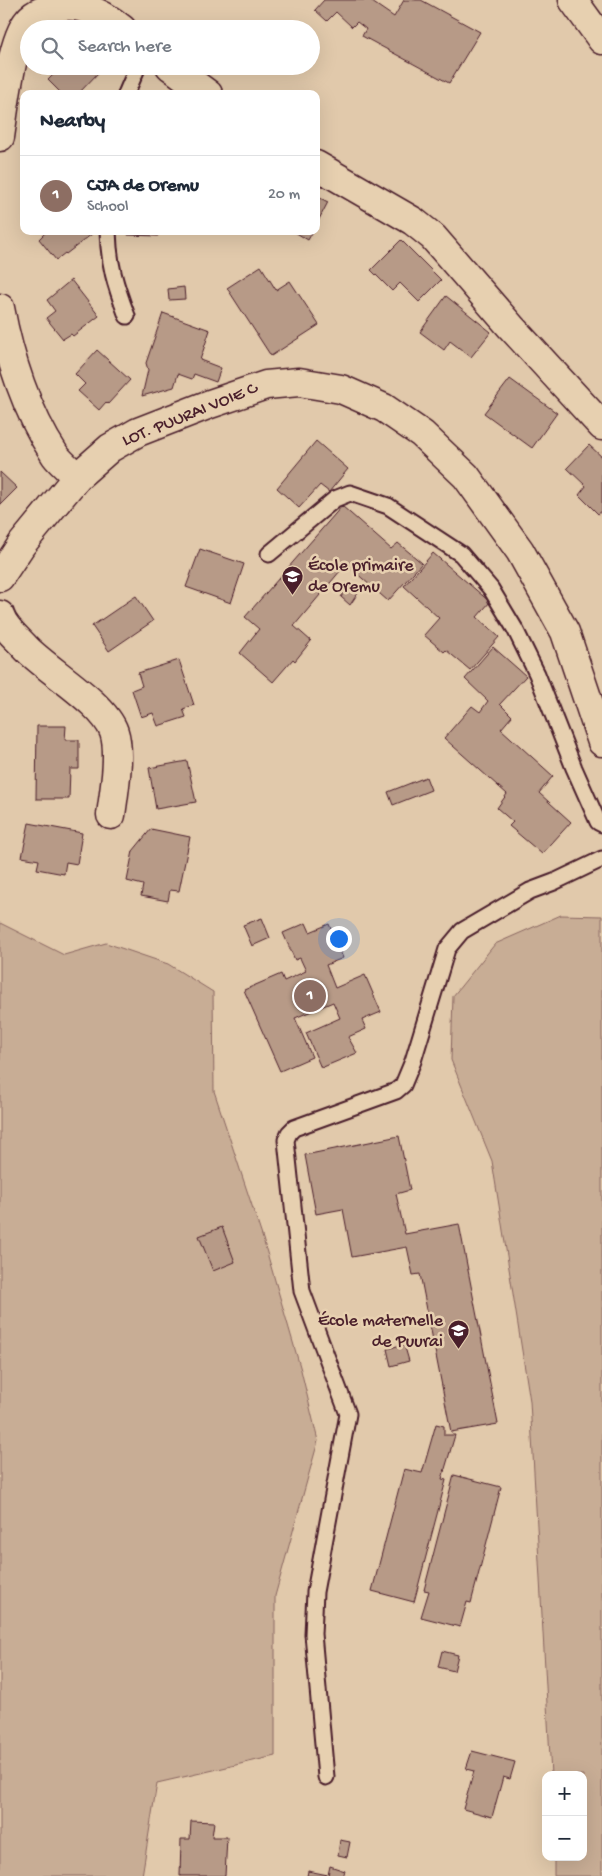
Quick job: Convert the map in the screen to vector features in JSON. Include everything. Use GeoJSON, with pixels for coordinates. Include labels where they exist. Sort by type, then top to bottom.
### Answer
{"type":"FeatureCollection","features":[{"type":"Feature","properties":{"kind":"street"},"geometry":{"type":"LineString","coordinates":[[573,0],[602,40]]}},
{"type":"Feature","properties":{"kind":"street"},"geometry":{"type":"LineString","coordinates":[[30,20],[41,12],[55,7],[80,6],[100,14],[109,20]]}},
{"type":"Feature","properties":{"kind":"street"},"geometry":{"type":"LineString","coordinates":[[0,137],[13,59],[20,37]]}},
{"type":"Feature","properties":{"kind":"street"},"geometry":{"type":"LineString","coordinates":[[182,75],[203,90]]}},
{"type":"Feature","properties":{"kind":"street"},"geometry":{"type":"LineString","coordinates":[[320,167],[413,221],[433,237],[602,426]]}},
{"type":"Feature","properties":{"kind":"street"},"geometry":{"type":"LineString","coordinates":[[0,308],[10,354],[22,388],[56,456],[76,477]]}},
{"type":"Feature","properties":{"kind":"street","name":"LOT. PUURAI VOIE C"},"geometry":{"type":"LineString","coordinates":[[0,577],[22,544],[76,477],[110,448],[138,432],[266,385],[299,382],[342,389],[384,408],[422,434],[466,476],[520,551],[565,632],[602,742]]}},
{"type":"Feature","properties":{"kind":"street"},"geometry":{"type":"LineString","coordinates":[[0,615],[2,623],[32,654],[83,695],[103,714],[114,732],[117,763],[111,815]]}},
{"type":"Feature","properties":{"kind":"lane"},"geometry":{"type":"LineString","coordinates":[[128,90],[134,75]]}},
{"type":"Feature","properties":{"kind":"lane"},"geometry":{"type":"LineString","coordinates":[[108,235],[108,250],[113,279],[127,316]]}},
{"type":"Feature","properties":{"kind":"lane"},"geometry":{"type":"LineString","coordinates":[[269,554],[335,499],[350,492],[388,506],[461,554],[491,589],[515,629],[537,674],[574,768],[598,822],[602,824]]}},
{"type":"Feature","properties":{"kind":"lane"},"geometry":{"type":"LineString","coordinates":[[326,1777],[313,1634],[315,1600],[348,1414],[302,1291],[286,1140],[288,1133],[294,1128],[396,1091],[403,1085],[413,1061],[447,949],[462,931],[530,891],[554,882],[602,859]]}},
{"type":"Feature","properties":{"kind":"shaded area"},"geometry":{"type":"Polygon","coordinates":[[[561,915],[602,916],[602,1876],[554,1876],[554,1861],[587,1861],[587,1771],[551,1771],[530,1401],[492,1161],[451,1060],[453,996],[495,944],[561,915]]]}},
{"type":"Feature","properties":{"kind":"shaded area"},"geometry":{"type":"Polygon","coordinates":[[[0,923],[64,955],[106,943],[168,964],[213,992],[214,1091],[263,1239],[301,1370],[318,1441],[275,1596],[275,1756],[157,1783],[142,1876],[0,1876],[0,923]]]}},
{"type":"Feature","properties":{"kind":"building"},"geometry":{"type":"Polygon","coordinates":[[[324,0],[373,0],[372,2],[394,17],[404,0],[421,0],[480,32],[449,83],[362,36],[366,29],[357,22],[352,27],[336,12],[327,21],[315,10],[324,0]]]}},
{"type":"Feature","properties":{"kind":"building"},"geometry":{"type":"Polygon","coordinates":[[[53,75],[96,75],[82,90],[58,90],[48,80],[53,75]]]}},
{"type":"Feature","properties":{"kind":"building"},"geometry":{"type":"Polygon","coordinates":[[[320,198],[328,202],[320,217],[320,198]]]}},
{"type":"Feature","properties":{"kind":"building"},"geometry":{"type":"Polygon","coordinates":[[[43,235],[91,235],[56,260],[39,239],[43,235]]]}},
{"type":"Feature","properties":{"kind":"building"},"geometry":{"type":"Polygon","coordinates":[[[300,235],[311,235],[308,240],[300,235]]]}},
{"type":"Feature","properties":{"kind":"building"},"geometry":{"type":"Polygon","coordinates":[[[401,240],[441,280],[419,302],[400,283],[392,291],[371,270],[401,240]]]}},
{"type":"Feature","properties":{"kind":"building"},"geometry":{"type":"Polygon","coordinates":[[[261,266],[276,290],[290,281],[319,325],[271,356],[227,288],[261,266]]]}},
{"type":"Feature","properties":{"kind":"building"},"geometry":{"type":"Polygon","coordinates":[[[71,280],[99,316],[73,336],[71,334],[63,339],[46,318],[55,311],[47,300],[71,280]]]}},
{"type":"Feature","properties":{"kind":"building"},"geometry":{"type":"Polygon","coordinates":[[[184,287],[185,299],[169,300],[168,289],[184,287]]]}},
{"type":"Feature","properties":{"kind":"building"},"geometry":{"type":"Polygon","coordinates":[[[446,296],[491,332],[471,357],[450,341],[444,350],[420,332],[446,296]]]}},
{"type":"Feature","properties":{"kind":"building"},"geometry":{"type":"Polygon","coordinates":[[[163,313],[210,330],[200,360],[221,368],[216,382],[194,374],[192,379],[178,374],[174,387],[142,396],[148,370],[146,363],[163,313]]]}},
{"type":"Feature","properties":{"kind":"building"},"geometry":{"type":"Polygon","coordinates":[[[97,350],[130,380],[108,404],[106,402],[99,410],[78,391],[85,384],[75,374],[97,350]]]}},
{"type":"Feature","properties":{"kind":"building"},"geometry":{"type":"Polygon","coordinates":[[[510,379],[557,413],[532,448],[484,413],[510,379]]]}},
{"type":"Feature","properties":{"kind":"building","name":"École primaire de Oremu"},"geometry":{"type":"Polygon","coordinates":[[[316,441],[348,469],[329,492],[320,485],[299,508],[277,488],[316,441]]]}},
{"type":"Feature","properties":{"kind":"building"},"geometry":{"type":"Polygon","coordinates":[[[589,445],[602,457],[602,511],[598,514],[579,495],[586,486],[567,468],[589,445]]]}},
{"type":"Feature","properties":{"kind":"building"},"geometry":{"type":"Polygon","coordinates":[[[0,472],[17,488],[0,505],[0,472]]]}},
{"type":"Feature","properties":{"kind":"building","name":"École primaire de Oremu"},"geometry":{"type":"Polygon","coordinates":[[[342,506],[391,549],[398,543],[422,563],[388,601],[346,564],[294,626],[311,641],[295,661],[293,659],[273,682],[240,653],[259,629],[245,617],[342,506]]]}},
{"type":"Feature","properties":{"kind":"building"},"geometry":{"type":"Polygon","coordinates":[[[200,549],[244,564],[231,603],[186,587],[200,549]]]}},
{"type":"Feature","properties":{"kind":"building","name":"École primaire de Oremu"},"geometry":{"type":"Polygon","coordinates":[[[433,553],[490,602],[477,617],[499,637],[470,670],[424,635],[439,618],[404,586],[433,553]]]}},
{"type":"Feature","properties":{"kind":"building"},"geometry":{"type":"Polygon","coordinates":[[[349,586],[358,593],[350,605],[341,597],[349,586]]]}},
{"type":"Feature","properties":{"kind":"building"},"geometry":{"type":"Polygon","coordinates":[[[136,596],[153,621],[109,651],[92,626],[136,596]]]}},
{"type":"Feature","properties":{"kind":"building"},"geometry":{"type":"Polygon","coordinates":[[[493,647],[526,676],[500,704],[512,716],[501,729],[553,776],[539,793],[571,822],[542,854],[509,826],[513,822],[497,808],[507,794],[444,738],[472,706],[480,712],[488,701],[465,679],[493,647]]]}},
{"type":"Feature","properties":{"kind":"building"},"geometry":{"type":"Polygon","coordinates":[[[179,660],[194,705],[183,709],[186,717],[158,726],[153,713],[141,717],[132,690],[142,686],[138,673],[179,660]]]}},
{"type":"Feature","properties":{"kind":"building"},"geometry":{"type":"Polygon","coordinates":[[[37,726],[66,726],[65,740],[79,740],[79,769],[70,769],[69,799],[36,799],[37,726]]]}},
{"type":"Feature","properties":{"kind":"building"},"geometry":{"type":"Polygon","coordinates":[[[187,761],[196,802],[156,809],[149,768],[187,761]]]}},
{"type":"Feature","properties":{"kind":"building"},"geometry":{"type":"Polygon","coordinates":[[[426,777],[431,790],[393,805],[388,792],[426,777]]]}},
{"type":"Feature","properties":{"kind":"building"},"geometry":{"type":"Polygon","coordinates":[[[29,823],[82,833],[77,864],[66,862],[64,874],[37,869],[39,860],[22,857],[29,823]]]}},
{"type":"Feature","properties":{"kind":"building"},"geometry":{"type":"Polygon","coordinates":[[[151,829],[190,837],[179,891],[170,890],[168,901],[141,896],[143,885],[127,881],[133,851],[151,829]]]}},
{"type":"Feature","properties":{"kind":"building"},"geometry":{"type":"Polygon","coordinates":[[[262,918],[270,938],[252,946],[243,925],[262,918]]]}},
{"type":"Feature","properties":{"kind":"building"},"geometry":{"type":"Polygon","coordinates":[[[306,923],[310,932],[329,924],[343,958],[326,965],[335,988],[365,975],[381,1012],[362,1020],[366,1029],[348,1037],[357,1053],[321,1068],[306,1033],[340,1018],[333,1002],[295,1018],[312,1057],[280,1071],[244,990],[281,974],[284,981],[306,971],[300,958],[295,960],[283,933],[306,923]]]}},
{"type":"Feature","properties":{"kind":"building","name":"École maternelle de Puurai"},"geometry":{"type":"Polygon","coordinates":[[[399,1136],[410,1190],[396,1194],[405,1234],[459,1224],[498,1424],[451,1432],[420,1274],[413,1275],[407,1247],[352,1257],[343,1209],[316,1214],[305,1155],[399,1136]]]}},
{"type":"Feature","properties":{"kind":"building"},"geometry":{"type":"Polygon","coordinates":[[[222,1227],[235,1262],[213,1271],[199,1236],[222,1227]]]}},
{"type":"Feature","properties":{"kind":"building"},"geometry":{"type":"Polygon","coordinates":[[[404,1344],[409,1361],[391,1366],[387,1349],[404,1344]]]}},
{"type":"Feature","properties":{"kind":"building"},"geometry":{"type":"Polygon","coordinates":[[[436,1424],[444,1426],[444,1435],[455,1435],[442,1479],[446,1480],[414,1602],[372,1591],[404,1469],[422,1473],[436,1424]]]}},
{"type":"Feature","properties":{"kind":"building"},"geometry":{"type":"Polygon","coordinates":[[[454,1475],[501,1487],[471,1603],[467,1602],[460,1627],[421,1617],[429,1591],[424,1590],[454,1475]]]}},
{"type":"Feature","properties":{"kind":"building"},"geometry":{"type":"Polygon","coordinates":[[[442,1651],[458,1655],[454,1671],[438,1667],[442,1651]]]}},
{"type":"Feature","properties":{"kind":"building"},"geometry":{"type":"Polygon","coordinates":[[[472,1751],[515,1762],[510,1779],[503,1777],[492,1817],[463,1809],[474,1771],[466,1769],[472,1751]]]}},
{"type":"Feature","properties":{"kind":"building"},"geometry":{"type":"Polygon","coordinates":[[[191,1821],[214,1822],[212,1837],[227,1837],[225,1876],[180,1876],[181,1839],[190,1839],[191,1821]]]}},
{"type":"Feature","properties":{"kind":"building"},"geometry":{"type":"Polygon","coordinates":[[[340,1840],[350,1842],[347,1857],[338,1855],[340,1840]]]}},
{"type":"Feature","properties":{"kind":"building"},"geometry":{"type":"Polygon","coordinates":[[[330,1866],[345,1871],[343,1876],[307,1876],[308,1871],[328,1875],[330,1866]]]}},
{"type":"Feature","properties":{"kind":"place","name":"École primaire de Oremu"},"geometry":{"type":"Point","coordinates":[292,595]}},
{"type":"Feature","properties":{"kind":"place","name":"CJA de Oremu"},"geometry":{"type":"Point","coordinates":[310,996]}},
{"type":"Feature","properties":{"kind":"place","name":"École maternelle de Puurai"},"geometry":{"type":"Point","coordinates":[459,1350]}}]}
